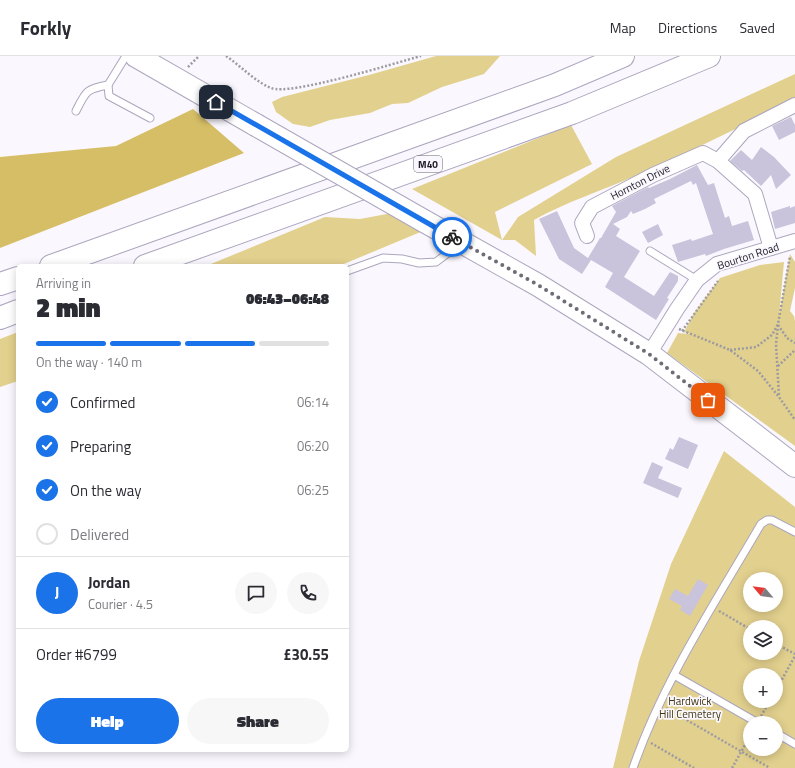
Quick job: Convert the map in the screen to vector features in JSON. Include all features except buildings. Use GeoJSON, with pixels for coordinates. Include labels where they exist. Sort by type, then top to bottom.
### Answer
{"type":"FeatureCollection","features":[{"type":"Feature","properties":{"kind":"highway"},"geometry":{"type":"LineString","coordinates":[[136,56],[538,285],[649,354],[795,466]]}},
{"type":"Feature","properties":{"kind":"highway"},"geometry":{"type":"LineString","coordinates":[[57,264],[555,85],[622,56]]}},
{"type":"Feature","properties":{"kind":"highway","name":"M40"},"geometry":{"type":"LineString","coordinates":[[151,264],[572,113],[709,56]]}},
{"type":"Feature","properties":{"kind":"highway"},"geometry":{"type":"LineString","coordinates":[[0,284],[16,279]]}},
{"type":"Feature","properties":{"kind":"highway"},"geometry":{"type":"LineString","coordinates":[[0,318],[16,313]]}},
{"type":"Feature","properties":{"kind":"street"},"geometry":{"type":"LineString","coordinates":[[718,161],[744,131],[794,108]]}},
{"type":"Feature","properties":{"kind":"street","name":"Hornton Drive"},"geometry":{"type":"LineString","coordinates":[[587,236],[582,223],[592,207],[653,175],[703,153],[718,161],[755,194],[771,248]]}},
{"type":"Feature","properties":{"kind":"street","name":"Bourton Road"},"geometry":{"type":"LineString","coordinates":[[649,354],[697,280],[717,264],[771,248],[793,246]]}},
{"type":"Feature","properties":{"kind":"lane"},"geometry":{"type":"LineString","coordinates":[[126,56],[108,84],[110,96],[150,118]]}},
{"type":"Feature","properties":{"kind":"lane"},"geometry":{"type":"LineString","coordinates":[[76,111],[86,92],[94,87],[108,84]]}},
{"type":"Feature","properties":{"kind":"lane"},"geometry":{"type":"LineString","coordinates":[[349,270],[383,258],[402,259],[419,263],[436,262],[448,253],[459,241]]}},
{"type":"Feature","properties":{"kind":"lane"},"geometry":{"type":"LineString","coordinates":[[650,251],[697,280]]}},
{"type":"Feature","properties":{"kind":"lane"},"geometry":{"type":"LineString","coordinates":[[633,768],[643,739],[658,704],[761,524],[768,520],[772,520],[795,532]]}},
{"type":"Feature","properties":{"kind":"lane"},"geometry":{"type":"LineString","coordinates":[[674,674],[746,716]]}},
{"type":"Feature","properties":{"kind":"lane"},"geometry":{"type":"LineString","coordinates":[[783,737],[795,744]]}},
{"type":"Feature","properties":{"kind":"path"},"geometry":{"type":"LineString","coordinates":[[226,56],[255,78],[272,88],[285,90],[315,84],[420,56]]}},
{"type":"Feature","properties":{"kind":"path"},"geometry":{"type":"LineString","coordinates":[[783,257],[793,246]]}},
{"type":"Feature","properties":{"kind":"path"},"geometry":{"type":"LineString","coordinates":[[779,397],[776,344],[778,324],[793,246]]}},
{"type":"Feature","properties":{"kind":"path"},"geometry":{"type":"LineString","coordinates":[[682,331],[720,278]]}},
{"type":"Feature","properties":{"kind":"path"},"geometry":{"type":"LineString","coordinates":[[778,324],[787,338],[795,342]]}},
{"type":"Feature","properties":{"kind":"path"},"geometry":{"type":"LineString","coordinates":[[730,350],[756,347],[772,335],[778,324]]}},
{"type":"Feature","properties":{"kind":"path"},"geometry":{"type":"LineString","coordinates":[[667,325],[730,350],[758,371],[795,420]]}},
{"type":"Feature","properties":{"kind":"path"},"geometry":{"type":"LineString","coordinates":[[778,366],[795,350]]}},
{"type":"Feature","properties":{"kind":"path"},"geometry":{"type":"LineString","coordinates":[[713,607],[743,625]]}},
{"type":"Feature","properties":{"kind":"path"},"geometry":{"type":"LineString","coordinates":[[783,648],[795,655],[783,677]]}},
{"type":"Feature","properties":{"kind":"path"},"geometry":{"type":"LineString","coordinates":[[658,704],[770,768]]}},
{"type":"Feature","properties":{"kind":"path"},"geometry":{"type":"LineString","coordinates":[[643,739],[694,768]]}},
{"type":"Feature","properties":{"kind":"path"},"geometry":{"type":"LineString","coordinates":[[732,768],[743,748]]}},
{"type":"Feature","properties":{"kind":"green space"},"geometry":{"type":"Polygon","coordinates":[[[436,56],[500,56],[484,74],[442,87],[408,103],[392,104],[370,113],[330,120],[310,127],[293,124],[276,112],[272,102],[282,97],[436,56]]]}},
{"type":"Feature","properties":{"kind":"green space"},"geometry":{"type":"Polygon","coordinates":[[[795,74],[795,99],[675,158],[571,202],[534,220],[536,256],[515,240],[502,240],[518,217],[616,157],[795,74]]]}},
{"type":"Feature","properties":{"kind":"green space"},"geometry":{"type":"Polygon","coordinates":[[[571,125],[592,164],[495,212],[502,240],[412,189],[571,125]]]}},
{"type":"Feature","properties":{"kind":"green space"},"geometry":{"type":"Polygon","coordinates":[[[392,213],[423,231],[344,264],[211,264],[325,217],[360,219],[392,213]]]}},
{"type":"Feature","properties":{"kind":"green space"},"geometry":{"type":"Polygon","coordinates":[[[790,254],[795,262],[795,288],[790,311],[794,316],[795,321],[795,446],[667,353],[678,333],[690,334],[684,332],[694,313],[720,278],[760,265],[784,262],[779,316],[790,254]]]}},
{"type":"Feature","properties":{"kind":"green space"},"geometry":{"type":"Polygon","coordinates":[[[16,333],[16,382],[0,387],[0,339],[16,333]]]}},
{"type":"Feature","properties":{"kind":"green space","name":"Hardwick Hill Cemetery"},"geometry":{"type":"Polygon","coordinates":[[[724,451],[795,507],[795,768],[613,768],[639,661],[671,564],[724,451]]]}},
{"type":"Feature","properties":{"kind":"shaded area"},"geometry":{"type":"Polygon","coordinates":[[[193,109],[244,153],[0,248],[0,157],[116,146],[193,109]]]}},
{"type":"Feature","properties":{"kind":"way so far"},"geometry":{"type":"LineString","coordinates":[[452,237],[538,285],[649,354],[708,400]]}},
{"type":"Feature","properties":{"kind":"route"},"geometry":{"type":"LineString","coordinates":[[216,102],[452,237]]}}]}
